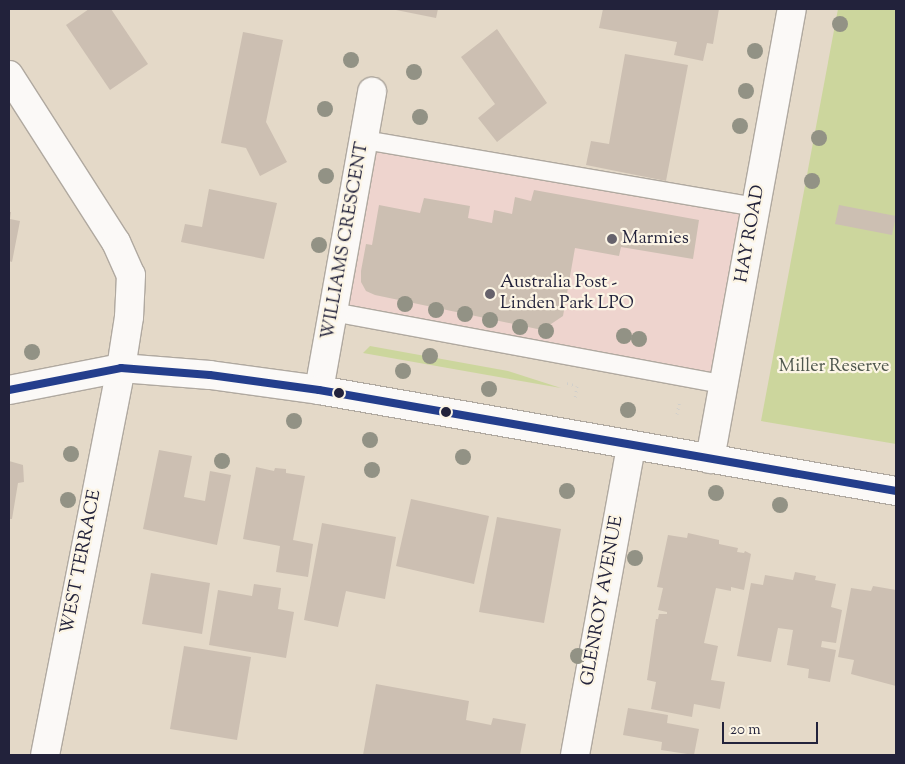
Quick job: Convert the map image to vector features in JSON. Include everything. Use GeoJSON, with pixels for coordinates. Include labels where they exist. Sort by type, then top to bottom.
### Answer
{"type":"FeatureCollection","features":[{"type":"Feature","properties":{"kind":"street","name":"HAY ROAD"},"geometry":{"type":"LineString","coordinates":[[710,459],[792,9]]}},
{"type":"Feature","properties":{"kind":"street","name":"WEST TERRACE"},"geometry":{"type":"LineString","coordinates":[[9,76],[116,242],[131,275],[129,316],[120,368],[45,755]]}},
{"type":"Feature","properties":{"kind":"street","name":"WILLIAMS CRESCENT"},"geometry":{"type":"LineString","coordinates":[[319,390],[372,92]]}},
{"type":"Feature","properties":{"kind":"street"},"geometry":{"type":"LineString","coordinates":[[9,390],[120,368],[210,375],[319,390],[896,491]]}},
{"type":"Feature","properties":{"kind":"street","name":"GLENROY AVENUE"},"geometry":{"type":"LineString","coordinates":[[575,755],[631,446]]}},
{"type":"Feature","properties":{"kind":"lane"},"geometry":{"type":"LineString","coordinates":[[364,140],[756,207]]}},
{"type":"Feature","properties":{"kind":"lane"},"geometry":{"type":"LineString","coordinates":[[333,312],[723,384]]}},
{"type":"Feature","properties":{"kind":"path"},"geometry":{"type":"LineString","coordinates":[[677,414],[680,398]]}},
{"type":"Feature","properties":{"kind":"shaded area"},"geometry":{"type":"Polygon","coordinates":[[[364,140],[756,207],[723,384],[333,312],[364,140]]]}},
{"type":"Feature","properties":{"kind":"green space","name":"Miller Reserve"},"geometry":{"type":"Polygon","coordinates":[[[838,9],[896,9],[896,444],[761,421],[838,9]]]}},
{"type":"Feature","properties":{"kind":"green space"},"geometry":{"type":"Polygon","coordinates":[[[370,346],[508,371],[561,388],[363,353],[370,346]]]}},
{"type":"Feature","properties":{"kind":"building"},"geometry":{"type":"Polygon","coordinates":[[[89,9],[111,9],[148,64],[110,90],[66,25],[89,9]]]}},
{"type":"Feature","properties":{"kind":"building"},"geometry":{"type":"Polygon","coordinates":[[[391,9],[438,9],[436,18],[391,9]]]}},
{"type":"Feature","properties":{"kind":"building"},"geometry":{"type":"Polygon","coordinates":[[[603,9],[719,9],[713,44],[707,43],[703,61],[674,55],[677,42],[599,28],[603,9]]]}},
{"type":"Feature","properties":{"kind":"building"},"geometry":{"type":"Polygon","coordinates":[[[497,29],[547,103],[497,142],[478,118],[495,104],[461,57],[497,29]]]}},
{"type":"Feature","properties":{"kind":"building"},"geometry":{"type":"Polygon","coordinates":[[[243,32],[283,40],[266,122],[287,162],[260,176],[246,148],[221,143],[243,32]]]}},
{"type":"Feature","properties":{"kind":"building"},"geometry":{"type":"Polygon","coordinates":[[[625,54],[688,65],[666,181],[586,165],[591,141],[609,144],[625,54]]]}},
{"type":"Feature","properties":{"kind":"building"},"geometry":{"type":"Polygon","coordinates":[[[209,189],[277,203],[264,259],[181,242],[185,224],[202,227],[209,189]]]}},
{"type":"Feature","properties":{"kind":"building"},"geometry":{"type":"Polygon","coordinates":[[[534,190],[699,220],[693,259],[621,247],[619,256],[575,248],[563,316],[542,330],[375,295],[366,291],[361,282],[361,271],[366,244],[372,245],[379,205],[420,213],[424,198],[470,206],[468,218],[492,223],[494,210],[512,214],[515,197],[531,201],[534,190]]]}},
{"type":"Feature","properties":{"kind":"building"},"geometry":{"type":"Polygon","coordinates":[[[839,205],[896,216],[892,235],[835,224],[839,205]]]}},
{"type":"Feature","properties":{"kind":"building"},"geometry":{"type":"Polygon","coordinates":[[[9,212],[11,212],[10,219],[20,221],[12,262],[9,261],[9,212]]]}},
{"type":"Feature","properties":{"kind":"building"},"geometry":{"type":"Polygon","coordinates":[[[159,450],[192,456],[184,497],[205,501],[210,471],[231,475],[217,545],[143,529],[159,450]]]}},
{"type":"Feature","properties":{"kind":"building"},"geometry":{"type":"Polygon","coordinates":[[[9,461],[23,465],[24,482],[18,483],[12,519],[9,519],[9,461]]]}},
{"type":"Feature","properties":{"kind":"building"},"geometry":{"type":"Polygon","coordinates":[[[256,467],[274,471],[275,468],[286,469],[286,473],[305,476],[293,540],[313,544],[308,577],[276,572],[280,546],[243,539],[256,467]]]}},
{"type":"Feature","properties":{"kind":"building"},"geometry":{"type":"Polygon","coordinates":[[[411,499],[489,516],[474,584],[396,566],[411,499]]]}},
{"type":"Feature","properties":{"kind":"building"},"geometry":{"type":"Polygon","coordinates":[[[497,517],[561,529],[544,623],[479,612],[497,517]]]}},
{"type":"Feature","properties":{"kind":"building"},"geometry":{"type":"Polygon","coordinates":[[[322,523],[396,537],[385,599],[346,591],[338,627],[304,620],[322,523]]]}},
{"type":"Feature","properties":{"kind":"building"},"geometry":{"type":"Polygon","coordinates":[[[688,533],[719,540],[719,544],[738,548],[737,552],[744,553],[745,551],[751,554],[744,590],[731,587],[731,591],[716,588],[704,643],[718,646],[711,680],[725,682],[720,709],[694,704],[692,717],[651,709],[656,682],[647,680],[656,619],[658,619],[659,614],[667,614],[667,612],[658,610],[663,588],[657,587],[668,535],[687,538],[688,533]]]}},
{"type":"Feature","properties":{"kind":"building"},"geometry":{"type":"Polygon","coordinates":[[[795,572],[816,576],[815,580],[836,584],[831,607],[842,610],[836,643],[822,641],[821,647],[836,650],[830,682],[808,678],[809,669],[787,665],[793,630],[778,628],[771,662],[737,656],[751,583],[763,585],[765,575],[793,580],[795,572]]]}},
{"type":"Feature","properties":{"kind":"building"},"geometry":{"type":"Polygon","coordinates":[[[151,573],[210,583],[202,634],[142,624],[151,573]]]}},
{"type":"Feature","properties":{"kind":"building"},"geometry":{"type":"Polygon","coordinates":[[[254,584],[281,588],[278,609],[294,612],[286,658],[209,645],[218,590],[252,596],[254,584]]]}},
{"type":"Feature","properties":{"kind":"building"},"geometry":{"type":"Polygon","coordinates":[[[873,586],[896,590],[896,686],[851,674],[854,660],[838,657],[851,588],[871,591],[873,586]]]}},
{"type":"Feature","properties":{"kind":"building"},"geometry":{"type":"Polygon","coordinates":[[[184,646],[251,657],[237,740],[170,729],[184,646]]]}},
{"type":"Feature","properties":{"kind":"building"},"geometry":{"type":"Polygon","coordinates":[[[376,684],[469,701],[466,720],[491,725],[493,718],[526,724],[520,755],[363,755],[376,684]]]}},
{"type":"Feature","properties":{"kind":"building"},"geometry":{"type":"Polygon","coordinates":[[[628,708],[668,715],[667,723],[699,729],[694,755],[661,750],[662,742],[623,735],[628,708]]]}},
{"type":"Feature","properties":{"kind":"transit line"},"geometry":{"type":"LineString","coordinates":[[9,390],[121,368],[210,375],[319,390],[896,491]]}},
{"type":"Feature","properties":{"kind":"place","name":"Marmies"},"geometry":{"type":"Point","coordinates":[612,239]}},
{"type":"Feature","properties":{"kind":"place","name":"Australia Post - Linden Park LPO"},"geometry":{"type":"Point","coordinates":[490,294]}}]}
